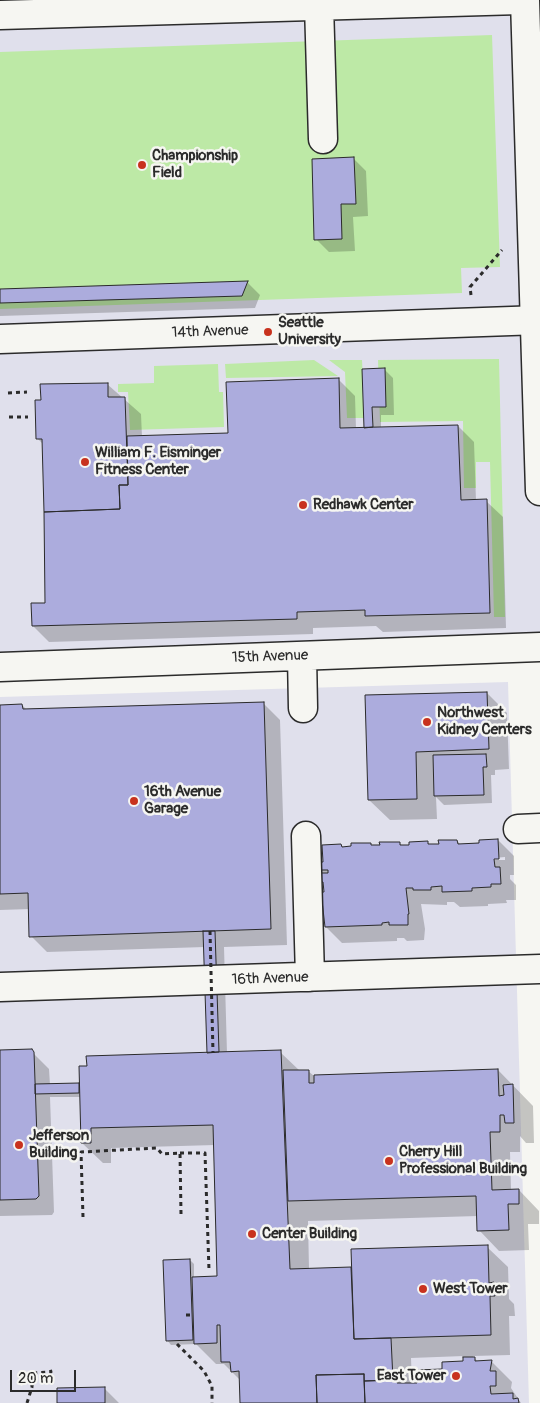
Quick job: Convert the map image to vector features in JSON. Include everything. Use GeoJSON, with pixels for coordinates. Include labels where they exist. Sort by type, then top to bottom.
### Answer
{"type":"FeatureCollection","features":[{"type":"Feature","properties":{"kind":"street"},"geometry":{"type":"LineString","coordinates":[[0,15],[80,6],[520,0]]}},
{"type":"Feature","properties":{"kind":"street"},"geometry":{"type":"LineString","coordinates":[[525,0],[537,320],[540,491]]}},
{"type":"Feature","properties":{"kind":"street"},"geometry":{"type":"LineString","coordinates":[[304,4],[323,139]]}},
{"type":"Feature","properties":{"kind":"street","name":"14th Avenue"},"geometry":{"type":"LineString","coordinates":[[0,339],[537,320]]}},
{"type":"Feature","properties":{"kind":"street","name":"15th Avenue"},"geometry":{"type":"LineString","coordinates":[[0,667],[540,647]]}},
{"type":"Feature","properties":{"kind":"street"},"geometry":{"type":"LineString","coordinates":[[302,656],[303,708]]}},
{"type":"Feature","properties":{"kind":"street"},"geometry":{"type":"LineString","coordinates":[[306,836],[310,977]]}},
{"type":"Feature","properties":{"kind":"street","name":"16th Avenue"},"geometry":{"type":"LineString","coordinates":[[0,987],[540,968]]}},
{"type":"Feature","properties":{"kind":"path"},"geometry":{"type":"LineString","coordinates":[[471,294],[470,287],[502,250]]}},
{"type":"Feature","properties":{"kind":"path"},"geometry":{"type":"LineString","coordinates":[[8,393],[27,392]]}},
{"type":"Feature","properties":{"kind":"path"},"geometry":{"type":"LineString","coordinates":[[9,417],[28,416]]}},
{"type":"Feature","properties":{"kind":"path"},"geometry":{"type":"LineString","coordinates":[[210,931],[213,1053]]}},
{"type":"Feature","properties":{"kind":"path"},"geometry":{"type":"LineString","coordinates":[[83,1217],[81,1152],[157,1148],[162,1154],[205,1152],[209,1270]]}},
{"type":"Feature","properties":{"kind":"path"},"geometry":{"type":"LineString","coordinates":[[180,1153],[181,1214]]}},
{"type":"Feature","properties":{"kind":"path"},"geometry":{"type":"LineString","coordinates":[[186,1315],[194,1314]]}},
{"type":"Feature","properties":{"kind":"path"},"geometry":{"type":"LineString","coordinates":[[177,1344],[204,1371],[212,1386],[212,1403]]}},
{"type":"Feature","properties":{"kind":"path"},"geometry":{"type":"LineString","coordinates":[[27,1403],[32,1387],[32,1373],[50,1372],[50,1368]]}},
{"type":"Feature","properties":{"kind":"shaded area","name":"Seattle University"},"geometry":{"type":"Polygon","coordinates":[[[0,0],[540,0],[540,647],[0,667],[0,0]]]}},
{"type":"Feature","properties":{"kind":"shaded area"},"geometry":{"type":"Polygon","coordinates":[[[508,682],[529,1403],[0,1403],[0,697],[508,682]]]}},
{"type":"Feature","properties":{"kind":"green space"},"geometry":{"type":"Polygon","coordinates":[[[492,35],[500,267],[461,268],[462,293],[0,309],[0,52],[492,35]]]}},
{"type":"Feature","properties":{"kind":"green space"},"geometry":{"type":"Polygon","coordinates":[[[499,359],[505,617],[494,617],[490,462],[476,462],[476,488],[464,488],[463,421],[380,422],[378,360],[499,359]]]}},
{"type":"Feature","properties":{"kind":"green space"},"geometry":{"type":"Polygon","coordinates":[[[314,360],[338,376],[226,378],[225,364],[314,360]]]}},
{"type":"Feature","properties":{"kind":"green space"},"geometry":{"type":"Polygon","coordinates":[[[329,360],[362,360],[365,418],[347,418],[345,372],[329,360]]]}},
{"type":"Feature","properties":{"kind":"green space"},"geometry":{"type":"Polygon","coordinates":[[[218,364],[219,392],[223,392],[224,427],[130,430],[128,392],[118,392],[118,384],[154,383],[154,366],[218,364]]]}},
{"type":"Feature","properties":{"kind":"building"},"geometry":{"type":"Polygon","coordinates":[[[354,157],[356,204],[341,204],[342,239],[314,240],[312,159],[354,157]]]}},
{"type":"Feature","properties":{"kind":"building"},"geometry":{"type":"Polygon","coordinates":[[[248,281],[242,296],[0,303],[0,289],[248,281]]]}},
{"type":"Feature","properties":{"kind":"building"},"geometry":{"type":"Polygon","coordinates":[[[385,368],[386,407],[372,407],[373,427],[364,428],[362,369],[385,368]]]}},
{"type":"Feature","properties":{"kind":"building","name":"Redhawk Center"},"geometry":{"type":"Polygon","coordinates":[[[339,378],[340,428],[458,425],[461,500],[487,499],[490,613],[365,616],[365,610],[297,612],[297,619],[32,626],[31,603],[45,603],[44,512],[120,509],[119,485],[128,485],[127,436],[228,433],[226,382],[339,378]]]}},
{"type":"Feature","properties":{"kind":"building","name":"William F. Eisminger Fitness Center"},"geometry":{"type":"Polygon","coordinates":[[[108,383],[108,397],[125,397],[128,485],[119,485],[120,509],[44,512],[42,439],[36,439],[35,400],[41,400],[40,384],[108,383]]]}},
{"type":"Feature","properties":{"kind":"building","name":"Northwest Kidney Centers"},"geometry":{"type":"Polygon","coordinates":[[[487,692],[489,749],[416,752],[417,799],[368,800],[365,695],[487,692]]]}},
{"type":"Feature","properties":{"kind":"building","name":"16th Avenue Garage"},"geometry":{"type":"Polygon","coordinates":[[[264,702],[271,929],[29,937],[28,893],[0,894],[0,705],[22,704],[23,709],[264,702]]]}},
{"type":"Feature","properties":{"kind":"building"},"geometry":{"type":"Polygon","coordinates":[[[486,754],[487,767],[483,767],[484,795],[434,796],[433,755],[486,754]]]}},
{"type":"Feature","properties":{"kind":"building"},"geometry":{"type":"Polygon","coordinates":[[[498,839],[499,859],[494,859],[495,867],[500,867],[501,884],[491,884],[491,887],[472,888],[472,891],[442,892],[442,886],[431,887],[431,890],[406,888],[409,914],[408,925],[389,925],[389,922],[382,923],[382,925],[325,927],[321,892],[324,892],[320,873],[328,873],[328,870],[315,870],[315,862],[323,862],[322,845],[341,844],[342,847],[351,846],[351,843],[380,845],[379,842],[400,842],[400,845],[409,845],[409,842],[428,841],[428,844],[439,844],[438,840],[457,840],[458,844],[479,843],[479,840],[498,839]]]}},
{"type":"Feature","properties":{"kind":"building"},"geometry":{"type":"Polygon","coordinates":[[[203,931],[215,931],[219,1052],[207,1053],[203,931]]]}},
{"type":"Feature","properties":{"kind":"building","name":"Jefferson Building"},"geometry":{"type":"Polygon","coordinates":[[[32,1049],[34,1052],[39,1196],[36,1199],[0,1200],[0,1050],[32,1049]]]}},
{"type":"Feature","properties":{"kind":"building","name":"Center Building"},"geometry":{"type":"Polygon","coordinates":[[[281,1050],[290,1269],[351,1267],[354,1339],[391,1338],[393,1380],[364,1381],[364,1374],[316,1375],[317,1403],[240,1403],[239,1371],[231,1372],[230,1362],[221,1362],[220,1325],[217,1325],[217,1343],[194,1344],[192,1277],[217,1276],[213,1125],[91,1128],[91,1143],[81,1143],[79,1066],[87,1066],[86,1056],[281,1050]]]}},
{"type":"Feature","properties":{"kind":"building","name":"Cherry Hill Professional Building"},"geometry":{"type":"Polygon","coordinates":[[[498,1069],[499,1096],[504,1095],[503,1085],[513,1084],[514,1123],[505,1123],[504,1115],[500,1115],[500,1132],[490,1132],[492,1190],[519,1189],[519,1204],[508,1204],[509,1230],[477,1231],[476,1196],[288,1201],[283,1070],[309,1070],[309,1083],[314,1083],[314,1075],[498,1069]]]}},
{"type":"Feature","properties":{"kind":"building"},"geometry":{"type":"Polygon","coordinates":[[[79,1083],[79,1093],[35,1094],[35,1084],[79,1083]]]}},
{"type":"Feature","properties":{"kind":"building","name":"West Tower"},"geometry":{"type":"Polygon","coordinates":[[[488,1245],[489,1283],[494,1282],[495,1296],[490,1296],[491,1335],[354,1339],[351,1249],[488,1245]]]}},
{"type":"Feature","properties":{"kind":"building"},"geometry":{"type":"Polygon","coordinates":[[[190,1259],[193,1340],[166,1341],[163,1260],[190,1259]]]}},
{"type":"Feature","properties":{"kind":"building","name":"East Tower"},"geometry":{"type":"Polygon","coordinates":[[[463,1357],[475,1357],[475,1361],[492,1360],[490,1371],[496,1371],[496,1386],[490,1386],[491,1394],[513,1393],[513,1399],[518,1398],[519,1403],[365,1403],[364,1381],[397,1380],[397,1383],[417,1383],[417,1370],[442,1369],[442,1362],[463,1361],[463,1357]]]}},
{"type":"Feature","properties":{"kind":"building"},"geometry":{"type":"Polygon","coordinates":[[[364,1374],[365,1403],[317,1403],[316,1375],[364,1374]]]}},
{"type":"Feature","properties":{"kind":"building"},"geometry":{"type":"Polygon","coordinates":[[[105,1387],[105,1403],[57,1403],[57,1388],[105,1387]]]}},
{"type":"Feature","properties":{"kind":"place","name":"Championship Field"},"geometry":{"type":"Point","coordinates":[142,165]}},
{"type":"Feature","properties":{"kind":"place","name":"Seattle University"},"geometry":{"type":"Point","coordinates":[268,332]}},
{"type":"Feature","properties":{"kind":"place","name":"William F. Eisminger Fitness Center"},"geometry":{"type":"Point","coordinates":[85,462]}},
{"type":"Feature","properties":{"kind":"place","name":"Redhawk Center"},"geometry":{"type":"Point","coordinates":[303,505]}},
{"type":"Feature","properties":{"kind":"place","name":"Northwest Kidney Centers"},"geometry":{"type":"Point","coordinates":[427,722]}},
{"type":"Feature","properties":{"kind":"place","name":"16th Avenue Garage"},"geometry":{"type":"Point","coordinates":[134,801]}},
{"type":"Feature","properties":{"kind":"place","name":"Jefferson Building"},"geometry":{"type":"Point","coordinates":[19,1145]}},
{"type":"Feature","properties":{"kind":"place","name":"Cherry Hill Professional Building"},"geometry":{"type":"Point","coordinates":[389,1161]}},
{"type":"Feature","properties":{"kind":"place","name":"Center Building"},"geometry":{"type":"Point","coordinates":[252,1234]}},
{"type":"Feature","properties":{"kind":"place","name":"West Tower"},"geometry":{"type":"Point","coordinates":[423,1289]}},
{"type":"Feature","properties":{"kind":"place","name":"East Tower"},"geometry":{"type":"Point","coordinates":[456,1376]}}]}
